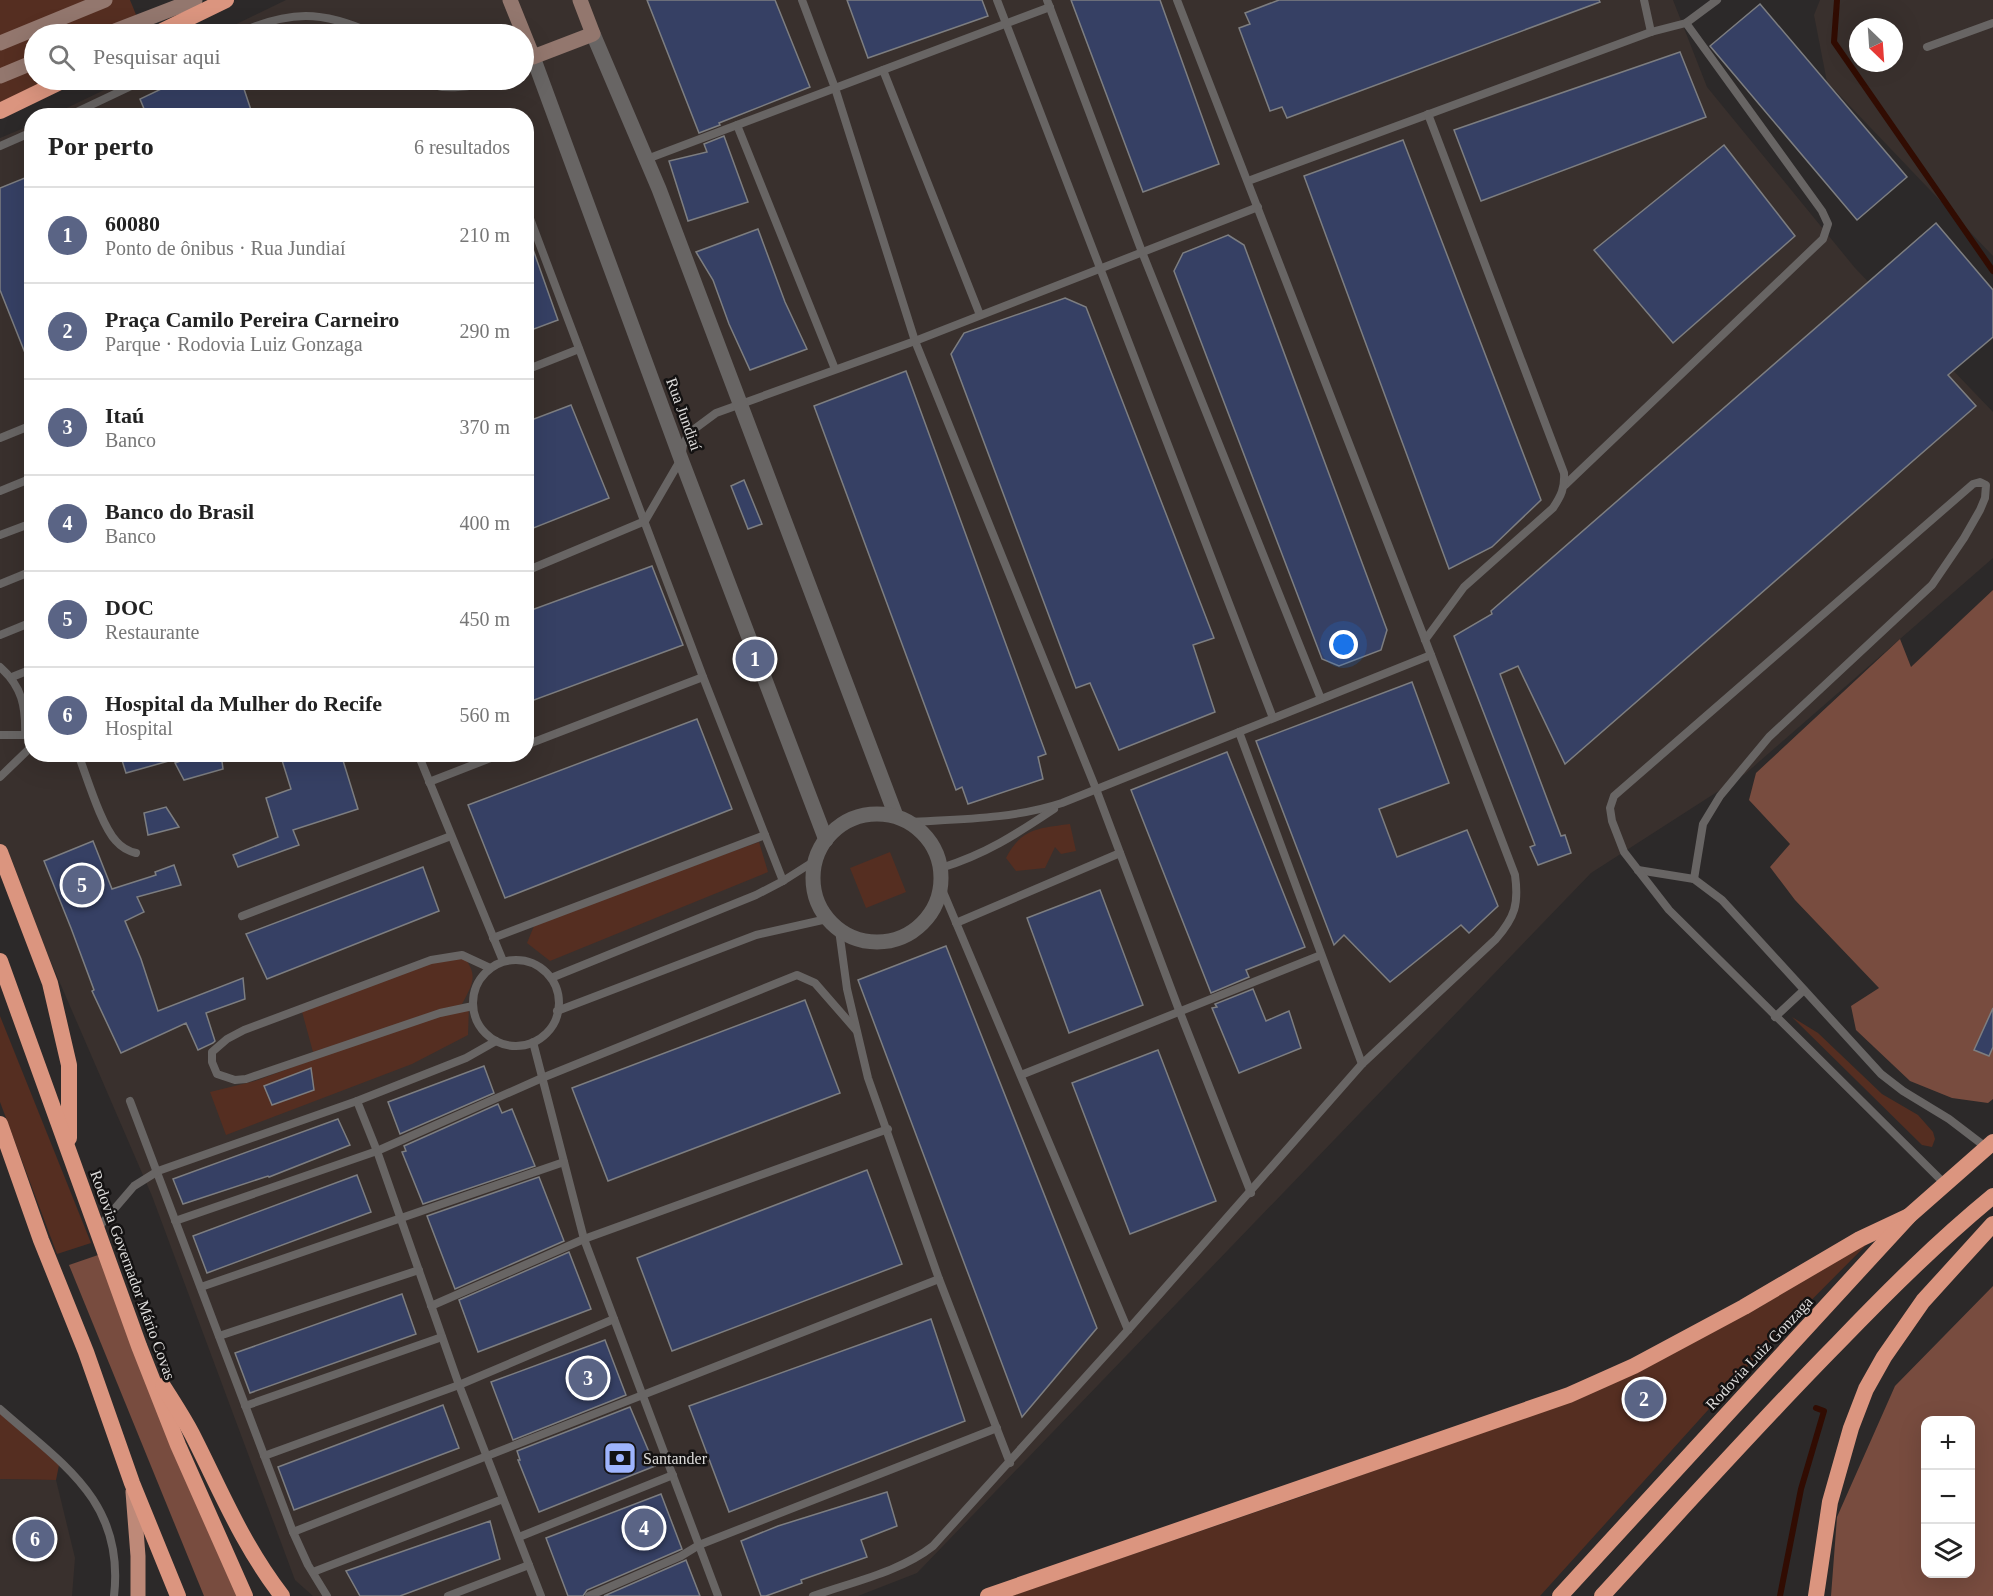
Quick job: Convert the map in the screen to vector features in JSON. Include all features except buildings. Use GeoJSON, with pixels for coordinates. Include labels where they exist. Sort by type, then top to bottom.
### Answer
{"type":"FeatureCollection","features":[{"type":"Feature","properties":{"kind":"highway"},"geometry":{"type":"LineString","coordinates":[[177,24],[226,0]]}},
{"type":"Feature","properties":{"kind":"highway"},"geometry":{"type":"LineString","coordinates":[[0,111],[43,90]]}},
{"type":"Feature","properties":{"kind":"highway"},"geometry":{"type":"LineString","coordinates":[[0,852],[50,983],[69,1065],[70,1157]]}},
{"type":"Feature","properties":{"kind":"highway","name":"Rodovia Governador Mário Covas"},"geometry":{"type":"LineString","coordinates":[[0,961],[139,1346],[178,1445],[245,1596]]}},
{"type":"Feature","properties":{"kind":"highway"},"geometry":{"type":"LineString","coordinates":[[0,1124],[41,1240],[86,1352],[132,1483],[178,1596]]}},
{"type":"Feature","properties":{"kind":"highway","name":"Rodovia Luiz Gonzaga"},"geometry":{"type":"LineString","coordinates":[[1560,1596],[1910,1216],[1990,1145]]}},
{"type":"Feature","properties":{"kind":"highway"},"geometry":{"type":"LineString","coordinates":[[1602,1596],[1781,1400],[1945,1235],[1993,1196]]}},
{"type":"Feature","properties":{"kind":"highway"},"geometry":{"type":"LineString","coordinates":[[988,1596],[1569,1395],[1635,1366],[1744,1307],[1860,1239],[1910,1216]]}},
{"type":"Feature","properties":{"kind":"highway"},"geometry":{"type":"LineString","coordinates":[[1816,1596],[1830,1502],[1851,1428],[1866,1389],[1884,1357],[1923,1301],[1993,1224]]}},
{"type":"Feature","properties":{"kind":"highway"},"geometry":{"type":"LineString","coordinates":[[139,1346],[191,1432],[238,1530],[282,1596]]}},
{"type":"Feature","properties":{"kind":"main road"},"geometry":{"type":"LineString","coordinates":[[46,24],[105,0]]}},
{"type":"Feature","properties":{"kind":"main road"},"geometry":{"type":"LineString","coordinates":[[135,24],[195,0]]}},
{"type":"Feature","properties":{"kind":"main road","name":"Rua Jundiaí"},"geometry":{"type":"LineString","coordinates":[[510,0],[517,24]]}},
{"type":"Feature","properties":{"kind":"main road"},"geometry":{"type":"LineString","coordinates":[[534,58],[593,34],[580,0]]}},
{"type":"Feature","properties":{"kind":"main road"},"geometry":{"type":"LineString","coordinates":[[0,43],[24,33]]}},
{"type":"Feature","properties":{"kind":"main road"},"geometry":{"type":"LineString","coordinates":[[0,76],[24,66]]}},
{"type":"Feature","properties":{"kind":"main road"},"geometry":{"type":"LineString","coordinates":[[132,1483],[138,1556],[138,1596]]}},
{"type":"Feature","properties":{"kind":"street"},"geometry":{"type":"LineString","coordinates":[[593,34],[647,159],[896,816]]}},
{"type":"Feature","properties":{"kind":"street","name":"Rua Jundiaí"},"geometry":{"type":"LineString","coordinates":[[534,76],[826,840]]}},
{"type":"Feature","properties":{"kind":"street"},"geometry":{"type":"LineString","coordinates":[[876,814],[896,816],[910,822],[925,834],[936,850],[941,868],[942,887],[934,908],[921,926],[902,938],[880,942],[859,940],[839,930],[827,919],[814,891],[813,875],[816,860],[826,840],[840,826],[857,817],[876,814]]}},
{"type":"Feature","properties":{"kind":"lane"},"geometry":{"type":"LineString","coordinates":[[802,0],[835,88],[915,341],[1096,789],[1251,1193]]}},
{"type":"Feature","properties":{"kind":"lane"},"geometry":{"type":"LineString","coordinates":[[997,0],[1273,718]]}},
{"type":"Feature","properties":{"kind":"lane"},"geometry":{"type":"LineString","coordinates":[[813,1596],[880,1573],[923,1554],[933,1546],[1251,1193],[1362,1064],[1496,939],[1509,924],[1516,905],[1515,875],[1177,0]]}},
{"type":"Feature","properties":{"kind":"lane"},"geometry":{"type":"LineString","coordinates":[[1644,0],[1651,32]]}},
{"type":"Feature","properties":{"kind":"lane"},"geometry":{"type":"LineString","coordinates":[[1248,181],[1651,32],[1686,23],[1717,0]]}},
{"type":"Feature","properties":{"kind":"lane"},"geometry":{"type":"LineString","coordinates":[[647,159],[1006,24],[1049,4],[1142,252],[1321,699]]}},
{"type":"Feature","properties":{"kind":"lane"},"geometry":{"type":"LineString","coordinates":[[262,24],[280,17],[311,15],[352,24]]}},
{"type":"Feature","properties":{"kind":"lane"},"geometry":{"type":"LineString","coordinates":[[1425,640],[1456,595],[1552,508],[1565,485],[1823,239],[1828,224],[1822,211],[1686,23]]}},
{"type":"Feature","properties":{"kind":"lane"},"geometry":{"type":"LineString","coordinates":[[1927,47],[1993,23]]}},
{"type":"Feature","properties":{"kind":"lane"},"geometry":{"type":"LineString","coordinates":[[883,70],[980,315]]}},
{"type":"Feature","properties":{"kind":"lane"},"geometry":{"type":"LineString","coordinates":[[85,108],[123,90]]}},
{"type":"Feature","properties":{"kind":"lane"},"geometry":{"type":"LineString","coordinates":[[1428,114],[1563,473],[1565,485]]}},
{"type":"Feature","properties":{"kind":"lane"},"geometry":{"type":"LineString","coordinates":[[737,125],[835,369]]}},
{"type":"Feature","properties":{"kind":"lane"},"geometry":{"type":"LineString","coordinates":[[0,146],[24,136]]}},
{"type":"Feature","properties":{"kind":"lane"},"geometry":{"type":"LineString","coordinates":[[534,568],[645,521],[681,459],[683,446],[689,433],[716,413],[915,341],[1258,207]]}},
{"type":"Feature","properties":{"kind":"lane"},"geometry":{"type":"LineString","coordinates":[[534,229],[703,677],[783,881]]}},
{"type":"Feature","properties":{"kind":"lane"},"geometry":{"type":"LineString","coordinates":[[534,367],[579,349]]}},
{"type":"Feature","properties":{"kind":"lane"},"geometry":{"type":"LineString","coordinates":[[0,438],[24,428]]}},
{"type":"Feature","properties":{"kind":"lane"},"geometry":{"type":"LineString","coordinates":[[0,491],[24,481]]}},
{"type":"Feature","properties":{"kind":"lane"},"geometry":{"type":"LineString","coordinates":[[1694,879],[1703,824],[1720,796],[1769,738],[1932,585],[1980,510],[1985,498],[1986,485],[1980,482],[1973,484],[1614,796],[1610,808],[1612,821],[1624,852],[1669,910],[1945,1184]]}},
{"type":"Feature","properties":{"kind":"lane"},"geometry":{"type":"LineString","coordinates":[[0,535],[24,526]]}},
{"type":"Feature","properties":{"kind":"lane"},"geometry":{"type":"LineString","coordinates":[[0,584],[24,575]]}},
{"type":"Feature","properties":{"kind":"lane"},"geometry":{"type":"LineString","coordinates":[[0,635],[24,625]]}},
{"type":"Feature","properties":{"kind":"lane"},"geometry":{"type":"LineString","coordinates":[[910,822],[1036,812],[1431,655]]}},
{"type":"Feature","properties":{"kind":"lane"},"geometry":{"type":"LineString","coordinates":[[0,667],[12,677],[24,707]]}},
{"type":"Feature","properties":{"kind":"lane"},"geometry":{"type":"LineString","coordinates":[[12,677],[24,672]]}},
{"type":"Feature","properties":{"kind":"lane"},"geometry":{"type":"LineString","coordinates":[[534,742],[703,677]]}},
{"type":"Feature","properties":{"kind":"lane"},"geometry":{"type":"LineString","coordinates":[[1239,732],[1362,1064]]}},
{"type":"Feature","properties":{"kind":"lane"},"geometry":{"type":"LineString","coordinates":[[0,735],[24,735]]}},
{"type":"Feature","properties":{"kind":"lane"},"geometry":{"type":"LineString","coordinates":[[0,777],[24,754]]}},
{"type":"Feature","properties":{"kind":"lane"},"geometry":{"type":"LineString","coordinates":[[81,762],[107,826],[116,841],[127,851],[136,853]]}},
{"type":"Feature","properties":{"kind":"lane"},"geometry":{"type":"LineString","coordinates":[[421,762],[503,961]]}},
{"type":"Feature","properties":{"kind":"lane"},"geometry":{"type":"LineString","coordinates":[[429,782],[480,762]]}},
{"type":"Feature","properties":{"kind":"lane"},"geometry":{"type":"LineString","coordinates":[[941,868],[972,858],[1006,841],[1062,803]]}},
{"type":"Feature","properties":{"kind":"lane"},"geometry":{"type":"LineString","coordinates":[[493,938],[765,835]]}},
{"type":"Feature","properties":{"kind":"lane"},"geometry":{"type":"LineString","coordinates":[[242,916],[451,836]]}},
{"type":"Feature","properties":{"kind":"lane"},"geometry":{"type":"LineString","coordinates":[[956,923],[1120,853]]}},
{"type":"Feature","properties":{"kind":"lane"},"geometry":{"type":"LineString","coordinates":[[551,978],[756,895],[816,860]]}},
{"type":"Feature","properties":{"kind":"lane"},"geometry":{"type":"LineString","coordinates":[[1638,870],[1694,879],[1708,888],[1722,900],[1881,1074],[1903,1091],[1990,1145]]}},
{"type":"Feature","properties":{"kind":"lane"},"geometry":{"type":"LineString","coordinates":[[942,887],[1128,1330]]}},
{"type":"Feature","properties":{"kind":"lane"},"geometry":{"type":"LineString","coordinates":[[558,1011],[756,935],[827,919]]}},
{"type":"Feature","properties":{"kind":"lane"},"geometry":{"type":"LineString","coordinates":[[839,930],[847,989],[868,1078],[888,1129],[939,1279],[1010,1463]]}},
{"type":"Feature","properties":{"kind":"lane"},"geometry":{"type":"LineString","coordinates":[[472,1006],[440,1013],[246,1079],[217,1074],[212,1062],[212,1052],[219,1045],[244,1030],[431,960],[462,955],[490,968]]}},
{"type":"Feature","properties":{"kind":"lane"},"geometry":{"type":"LineString","coordinates":[[1021,1075],[1320,955]]}},
{"type":"Feature","properties":{"kind":"lane"},"geometry":{"type":"LineString","coordinates":[[518,960],[532,963],[545,970],[551,978],[558,992],[558,1011],[549,1030],[533,1042],[510,1046],[496,1041],[484,1032],[476,1020],[472,1006],[474,992],[480,978],[490,968],[503,961],[518,960]]}},
{"type":"Feature","properties":{"kind":"lane"},"geometry":{"type":"LineString","coordinates":[[176,1221],[377,1151],[542,1078],[797,975],[815,983],[856,1030]]}},
{"type":"Feature","properties":{"kind":"lane"},"geometry":{"type":"LineString","coordinates":[[1775,1017],[1804,990]]}},
{"type":"Feature","properties":{"kind":"lane"},"geometry":{"type":"LineString","coordinates":[[97,1229],[134,1186],[158,1171],[357,1101],[466,1058],[496,1041]]}},
{"type":"Feature","properties":{"kind":"lane"},"geometry":{"type":"LineString","coordinates":[[533,1042],[584,1239],[718,1596]]}},
{"type":"Feature","properties":{"kind":"lane"},"geometry":{"type":"LineString","coordinates":[[130,1101],[292,1532],[327,1596]]}},
{"type":"Feature","properties":{"kind":"lane"},"geometry":{"type":"LineString","coordinates":[[357,1101],[377,1151],[486,1458],[541,1596]]}},
{"type":"Feature","properties":{"kind":"lane"},"geometry":{"type":"LineString","coordinates":[[431,1306],[584,1239],[888,1129]]}},
{"type":"Feature","properties":{"kind":"lane"},"geometry":{"type":"LineString","coordinates":[[201,1287],[564,1162]]}},
{"type":"Feature","properties":{"kind":"lane"},"geometry":{"type":"LineString","coordinates":[[219,1336],[419,1270]]}},
{"type":"Feature","properties":{"kind":"lane"},"geometry":{"type":"LineString","coordinates":[[292,1532],[939,1279]]}},
{"type":"Feature","properties":{"kind":"lane"},"geometry":{"type":"LineString","coordinates":[[264,1456],[459,1385],[614,1319]]}},
{"type":"Feature","properties":{"kind":"lane"},"geometry":{"type":"LineString","coordinates":[[245,1406],[442,1337]]}},
{"type":"Feature","properties":{"kind":"lane"},"geometry":{"type":"LineString","coordinates":[[0,1409],[81,1481],[93,1498],[109,1530],[114,1560],[114,1596]]}},
{"type":"Feature","properties":{"kind":"lane"},"geometry":{"type":"LineString","coordinates":[[589,1596],[681,1556],[699,1545],[997,1428]]}},
{"type":"Feature","properties":{"kind":"lane"},"geometry":{"type":"LineString","coordinates":[[519,1537],[673,1475]]}},
{"type":"Feature","properties":{"kind":"lane"},"geometry":{"type":"LineString","coordinates":[[313,1572],[503,1499]]}},
{"type":"Feature","properties":{"kind":"lane"},"geometry":{"type":"LineString","coordinates":[[448,1596],[529,1565]]}},
{"type":"Feature","properties":{"kind":"shaded area"},"geometry":{"type":"Polygon","coordinates":[[[0,0],[130,0],[140,24],[24,24],[24,90],[60,90],[29,104],[0,113],[0,0]]]}},
{"type":"Feature","properties":{"kind":"shaded area"},"geometry":{"type":"Polygon","coordinates":[[[286,0],[1673,0],[1707,87],[1855,268],[1993,412],[1993,558],[1745,774],[1591,873],[917,1573],[858,1596],[313,1596],[295,1580],[152,1196],[0,844],[0,138],[24,128],[24,762],[534,762],[534,108],[67,108],[104,90],[534,90],[534,24],[237,24],[286,0]]]}},
{"type":"Feature","properties":{"kind":"shaded area"},"geometry":{"type":"Polygon","coordinates":[[[1820,0],[1993,0],[1993,256],[1827,82],[1814,15],[1820,0]]]}},
{"type":"Feature","properties":{"kind":"shaded area"},"geometry":{"type":"Polygon","coordinates":[[[1993,590],[1993,1099],[1988,1103],[1952,1098],[1910,1081],[1856,1030],[1851,1006],[1879,988],[1795,900],[1770,867],[1790,844],[1749,800],[1756,773],[1900,639],[1911,667],[1993,590]]]}},
{"type":"Feature","properties":{"kind":"shaded area"},"geometry":{"type":"Polygon","coordinates":[[[1070,824],[1076,851],[1061,854],[1055,847],[1045,868],[1016,871],[1006,858],[1018,841],[1032,831],[1070,824]]]}},
{"type":"Feature","properties":{"kind":"shaded area"},"geometry":{"type":"Polygon","coordinates":[[[759,842],[768,872],[550,961],[527,943],[536,921],[759,842]]]}},
{"type":"Feature","properties":{"kind":"shaded area"},"geometry":{"type":"Polygon","coordinates":[[[890,852],[906,892],[866,908],[850,868],[890,852]]]}},
{"type":"Feature","properties":{"kind":"shaded area"},"geometry":{"type":"Polygon","coordinates":[[[462,955],[471,968],[472,979],[462,1004],[313,1052],[301,1008],[431,960],[462,955]]]}},
{"type":"Feature","properties":{"kind":"shaded area"},"geometry":{"type":"Polygon","coordinates":[[[469,1007],[468,1035],[412,1064],[226,1135],[210,1092],[255,1081],[440,1013],[469,1007]]]}},
{"type":"Feature","properties":{"kind":"shaded area"},"geometry":{"type":"Polygon","coordinates":[[[0,1016],[91,1243],[57,1254],[0,1102],[0,1016]]]}},
{"type":"Feature","properties":{"kind":"shaded area"},"geometry":{"type":"Polygon","coordinates":[[[1792,1017],[1818,1033],[1882,1094],[1918,1115],[1933,1132],[1935,1139],[1932,1147],[1922,1145],[1792,1017]]]}},
{"type":"Feature","properties":{"kind":"shaded area"},"geometry":{"type":"Polygon","coordinates":[[[1875,1236],[1764,1348],[1540,1596],[1011,1596],[1533,1414],[1636,1371],[1760,1307],[1875,1236]]]}},
{"type":"Feature","properties":{"kind":"shaded area"},"geometry":{"type":"Polygon","coordinates":[[[101,1254],[241,1596],[204,1596],[69,1265],[101,1254]]]}},
{"type":"Feature","properties":{"kind":"shaded area"},"geometry":{"type":"Polygon","coordinates":[[[1993,1286],[1993,1596],[1831,1596],[1837,1517],[1895,1386],[1993,1286]]]}},
{"type":"Feature","properties":{"kind":"shaded area"},"geometry":{"type":"Polygon","coordinates":[[[0,1412],[59,1465],[56,1480],[0,1479],[0,1412]]]}},
{"type":"Feature","properties":{"kind":"shaded area"},"geometry":{"type":"Polygon","coordinates":[[[0,1479],[56,1480],[75,1558],[72,1596],[0,1596],[0,1479]]]}},
{"type":"Feature","properties":{"kind":"waterway"},"geometry":{"type":"LineString","coordinates":[[1837,0],[1834,42],[1993,271]]}},
{"type":"Feature","properties":{"kind":"waterway"},"geometry":{"type":"LineString","coordinates":[[1780,1596],[1801,1489],[1824,1411],[1816,1408]]}},
{"type":"Feature","properties":{"kind":"place","name":"60080"},"geometry":{"type":"Point","coordinates":[755,659]}},
{"type":"Feature","properties":{"kind":"place","name":"DOC"},"geometry":{"type":"Point","coordinates":[82,885]}},
{"type":"Feature","properties":{"kind":"place","name":"Itaú"},"geometry":{"type":"Point","coordinates":[588,1378]}},
{"type":"Feature","properties":{"kind":"place","name":"Praça Camilo Pereira Carneiro"},"geometry":{"type":"Point","coordinates":[1644,1399]}},
{"type":"Feature","properties":{"kind":"place","name":"Santander"},"geometry":{"type":"Point","coordinates":[620,1458]}},
{"type":"Feature","properties":{"kind":"place","name":"Banco do Brasil"},"geometry":{"type":"Point","coordinates":[644,1528]}},
{"type":"Feature","properties":{"kind":"place","name":"Hospital da Mulher do Recife"},"geometry":{"type":"Point","coordinates":[35,1539]}}]}
